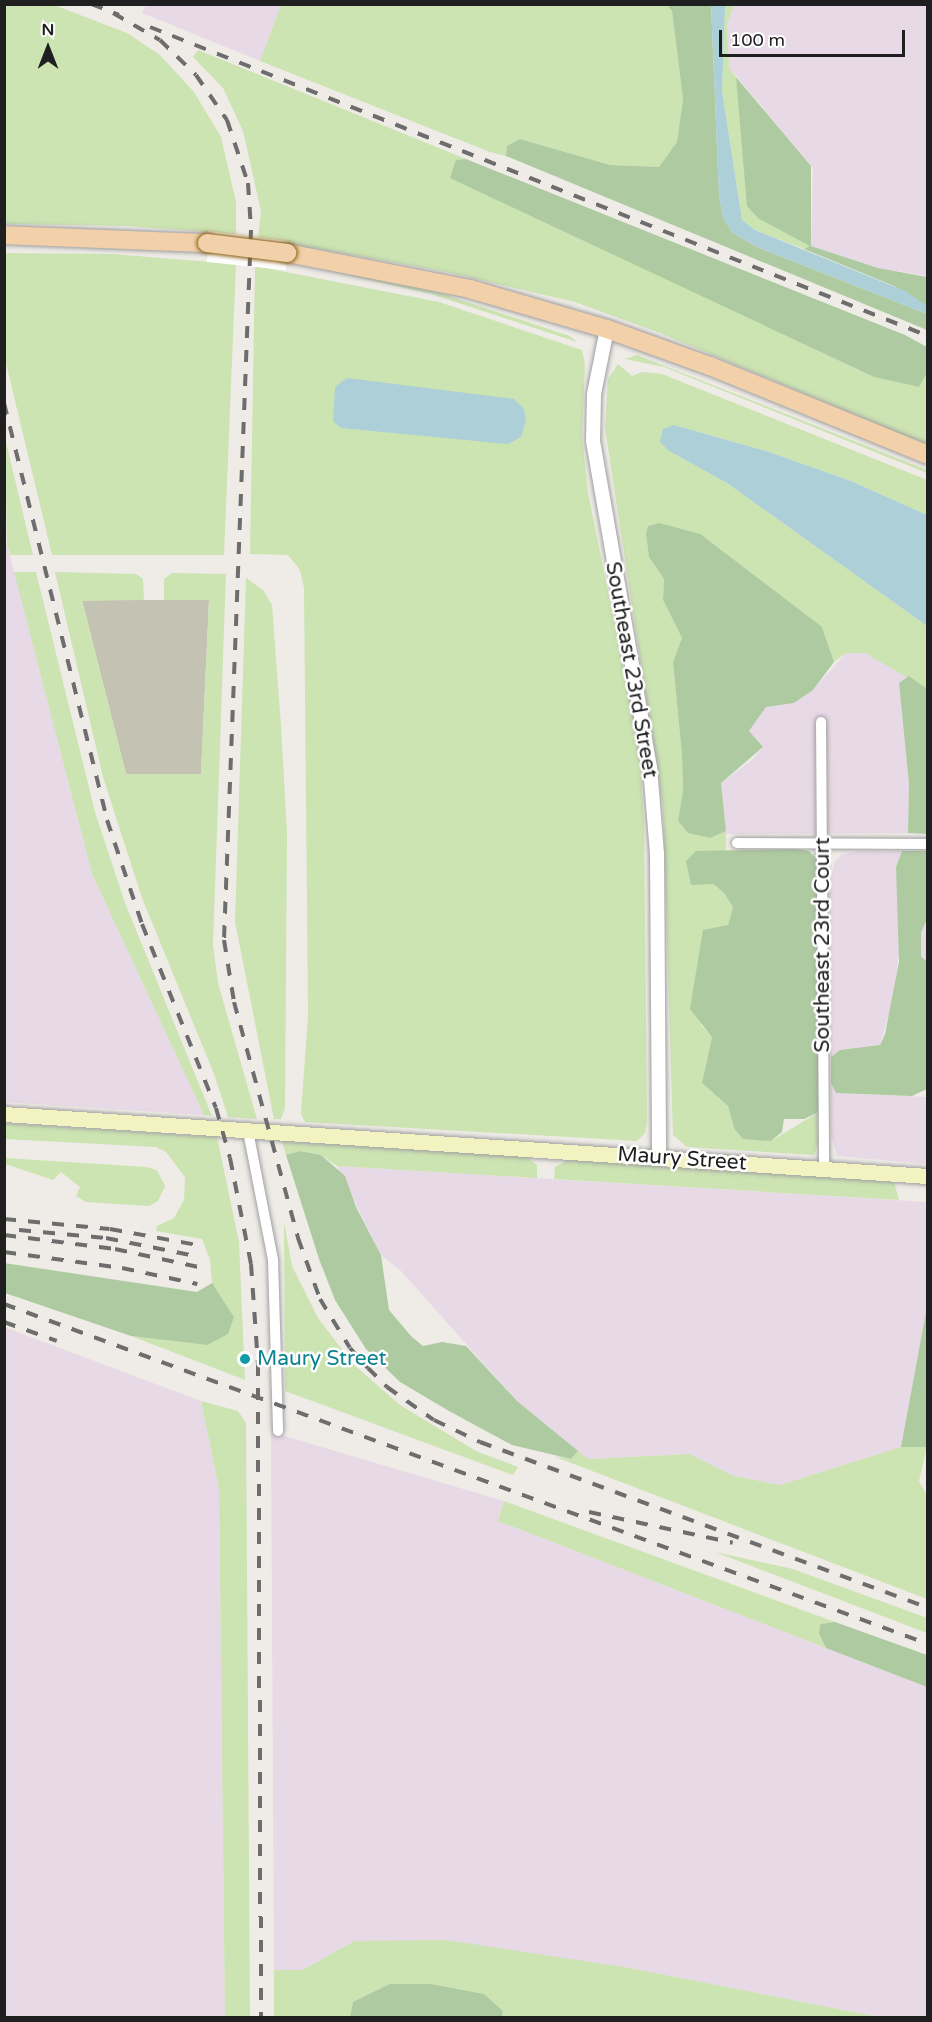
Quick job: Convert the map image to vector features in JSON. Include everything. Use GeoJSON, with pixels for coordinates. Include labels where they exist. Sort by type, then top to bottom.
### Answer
{"type":"FeatureCollection","features":[{"type":"Feature","properties":{"kind":"main road"},"geometry":{"type":"LineString","coordinates":[[4,234],[207,243],[287,253],[470,289],[607,329],[710,366],[927,455]]}},
{"type":"Feature","properties":{"kind":"main road","name":"Maury Street"},"geometry":{"type":"LineString","coordinates":[[4,1114],[927,1176]]}},
{"type":"Feature","properties":{"kind":"street","name":"Southeast 23rd Street"},"geometry":{"type":"LineString","coordinates":[[607,329],[594,394],[593,441],[650,766],[657,854],[659,1157]]}},
{"type":"Feature","properties":{"kind":"street","name":"Southeast 23rd Court"},"geometry":{"type":"LineString","coordinates":[[821,722],[824,1169]]}},
{"type":"Feature","properties":{"kind":"street"},"geometry":{"type":"LineString","coordinates":[[737,843],[927,844]]}},
{"type":"Feature","properties":{"kind":"street"},"geometry":{"type":"LineString","coordinates":[[248,1131],[273,1260],[278,1431]]}},
{"type":"Feature","properties":{"kind":"shaded area"},"geometry":{"type":"Polygon","coordinates":[[[146,4],[281,5],[260,61],[142,13],[146,4]]]}},
{"type":"Feature","properties":{"kind":"shaded area"},"geometry":{"type":"Polygon","coordinates":[[[734,5],[927,5],[927,276],[878,268],[811,246],[813,168],[729,67],[727,24],[734,5]]]}},
{"type":"Feature","properties":{"kind":"shaded area"},"geometry":{"type":"Polygon","coordinates":[[[4,533],[92,874],[204,1115],[5,1102],[4,533]]]}},
{"type":"Feature","properties":{"kind":"shaded area"},"geometry":{"type":"Polygon","coordinates":[[[82,600],[209,600],[201,774],[126,774],[82,600]]]}},
{"type":"Feature","properties":{"kind":"shaded area"},"geometry":{"type":"Polygon","coordinates":[[[846,653],[865,653],[909,676],[899,683],[909,785],[908,833],[726,834],[721,783],[752,760],[763,747],[749,731],[766,707],[794,703],[813,690],[846,653]]]}},
{"type":"Feature","properties":{"kind":"shaded area"},"geometry":{"type":"Polygon","coordinates":[[[860,851],[902,851],[896,867],[901,928],[895,992],[880,1045],[840,1050],[831,1057],[829,884],[835,861],[842,854],[860,851]]]}},
{"type":"Feature","properties":{"kind":"shaded area"},"geometry":{"type":"Polygon","coordinates":[[[927,919],[927,962],[921,957],[921,933],[927,919]]]}},
{"type":"Feature","properties":{"kind":"shaded area"},"geometry":{"type":"Polygon","coordinates":[[[831,1083],[836,1093],[927,1097],[927,1164],[837,1156],[831,1136],[831,1083]]]}},
{"type":"Feature","properties":{"kind":"shaded area"},"geometry":{"type":"Polygon","coordinates":[[[337,1166],[927,1202],[927,1305],[901,1447],[780,1485],[734,1476],[690,1454],[587,1459],[517,1401],[401,1271],[381,1255],[337,1166]]]}},
{"type":"Feature","properties":{"kind":"shaded area"},"geometry":{"type":"Polygon","coordinates":[[[4,1327],[201,1401],[219,1489],[225,2017],[5,2017],[4,1327]]]}},
{"type":"Feature","properties":{"kind":"shaded area"},"geometry":{"type":"Polygon","coordinates":[[[271,1432],[504,1501],[498,1521],[927,1687],[927,2017],[879,2017],[630,1968],[354,1941],[303,1970],[274,1970],[271,1432]]]}},
{"type":"Feature","properties":{"kind":"green space"},"geometry":{"type":"Polygon","coordinates":[[[5,5],[54,5],[127,33],[160,55],[194,92],[221,137],[236,202],[236,234],[126,226],[5,224],[5,5]]]}},
{"type":"Feature","properties":{"kind":"green space"},"geometry":{"type":"Polygon","coordinates":[[[281,5],[667,5],[672,11],[683,99],[677,142],[659,167],[610,165],[520,139],[507,146],[506,156],[490,152],[260,61],[281,5]]]}},
{"type":"Feature","properties":{"kind":"green space"},"geometry":{"type":"Polygon","coordinates":[[[667,5],[711,5],[719,195],[723,218],[733,233],[757,247],[927,314],[927,330],[506,156],[507,146],[520,139],[610,165],[659,167],[677,142],[683,99],[672,11],[667,5]]]}},
{"type":"Feature","properties":{"kind":"green space"},"geometry":{"type":"Polygon","coordinates":[[[725,5],[734,5],[727,24],[729,67],[736,77],[744,152],[759,219],[811,246],[804,249],[755,230],[742,220],[722,91],[725,5]]]}},
{"type":"Feature","properties":{"kind":"green space"},"geometry":{"type":"Polygon","coordinates":[[[198,50],[466,159],[456,161],[699,294],[874,377],[919,387],[927,373],[927,445],[660,333],[575,302],[446,272],[258,238],[261,211],[243,131],[223,88],[193,57],[198,50]]]}},
{"type":"Feature","properties":{"kind":"green space"},"geometry":{"type":"Polygon","coordinates":[[[736,77],[811,166],[811,246],[878,268],[927,277],[927,306],[894,286],[804,249],[810,246],[759,219],[747,206],[736,77]]]}},
{"type":"Feature","properties":{"kind":"green space"},"geometry":{"type":"Polygon","coordinates":[[[466,159],[905,335],[927,347],[927,373],[919,387],[874,377],[450,178],[456,160],[466,159]]]}},
{"type":"Feature","properties":{"kind":"green space"},"geometry":{"type":"Polygon","coordinates":[[[4,253],[112,254],[236,264],[224,555],[52,555],[5,359],[4,253]]]}},
{"type":"Feature","properties":{"kind":"green space"},"geometry":{"type":"Polygon","coordinates":[[[255,266],[439,302],[582,350],[585,364],[582,436],[588,493],[639,744],[644,822],[647,1122],[645,1133],[637,1141],[305,1122],[301,1114],[308,1015],[304,588],[300,570],[288,555],[250,554],[255,266]]]}},
{"type":"Feature","properties":{"kind":"green space"},"geometry":{"type":"Polygon","coordinates":[[[307,266],[431,290],[570,336],[577,342],[431,294],[307,266]]]}},
{"type":"Feature","properties":{"kind":"green space"},"geometry":{"type":"Polygon","coordinates":[[[637,355],[927,470],[927,473],[664,367],[625,359],[637,355]]]}},
{"type":"Feature","properties":{"kind":"green space"},"geometry":{"type":"Polygon","coordinates":[[[618,364],[632,376],[642,372],[662,374],[927,480],[927,515],[851,481],[769,452],[674,425],[669,451],[727,483],[927,626],[927,689],[865,653],[846,653],[834,662],[822,627],[659,523],[648,526],[646,534],[649,557],[664,579],[663,600],[682,638],[673,662],[682,755],[683,790],[678,821],[688,833],[710,838],[726,831],[726,852],[696,851],[712,884],[724,893],[733,907],[701,1025],[712,1036],[702,1083],[728,1106],[734,1128],[771,1141],[819,1112],[819,1141],[814,1155],[687,1147],[673,1135],[663,808],[605,428],[608,379],[618,364]]]}},
{"type":"Feature","properties":{"kind":"green space"},"geometry":{"type":"Polygon","coordinates":[[[5,438],[33,555],[10,555],[7,544],[5,438]]]}},
{"type":"Feature","properties":{"kind":"green space"},"geometry":{"type":"Polygon","coordinates":[[[659,523],[700,534],[822,627],[834,662],[813,690],[794,703],[766,707],[749,731],[763,747],[721,783],[726,831],[710,838],[688,833],[678,821],[683,790],[682,755],[673,662],[682,638],[663,600],[664,579],[649,557],[646,534],[648,526],[659,523]]]}},
{"type":"Feature","properties":{"kind":"green space"},"geometry":{"type":"Polygon","coordinates":[[[14,572],[36,572],[95,812],[125,903],[212,1116],[204,1115],[92,874],[14,572]]]}},
{"type":"Feature","properties":{"kind":"green space"},"geometry":{"type":"Polygon","coordinates":[[[55,572],[136,574],[143,579],[144,600],[82,601],[126,774],[201,774],[209,600],[164,600],[164,579],[172,573],[226,574],[213,944],[218,983],[257,1119],[228,1117],[214,1074],[142,898],[103,777],[55,572]]]}},
{"type":"Feature","properties":{"kind":"green space"},"geometry":{"type":"Polygon","coordinates":[[[246,578],[263,590],[272,605],[281,726],[287,833],[285,1108],[281,1119],[274,1119],[235,922],[246,578]]]}},
{"type":"Feature","properties":{"kind":"green space"},"geometry":{"type":"Polygon","coordinates":[[[909,676],[927,689],[927,834],[908,833],[909,784],[899,683],[909,676]]]}},
{"type":"Feature","properties":{"kind":"green space"},"geometry":{"type":"Polygon","coordinates":[[[796,849],[809,851],[817,859],[819,1112],[804,1119],[784,1119],[782,1132],[771,1141],[743,1139],[734,1128],[728,1106],[702,1083],[712,1037],[690,1009],[703,930],[728,925],[733,907],[724,893],[713,884],[691,885],[686,861],[696,851],[796,849]]]}},
{"type":"Feature","properties":{"kind":"green space"},"geometry":{"type":"Polygon","coordinates":[[[902,851],[927,851],[927,919],[921,933],[921,957],[928,962],[927,1089],[912,1096],[836,1093],[831,1083],[831,1057],[840,1050],[880,1045],[885,1034],[899,962],[896,867],[902,851]]]}},
{"type":"Feature","properties":{"kind":"green space"},"geometry":{"type":"Polygon","coordinates":[[[4,1123],[217,1137],[239,1242],[245,1380],[131,1336],[207,1345],[234,1317],[212,1283],[210,1260],[202,1239],[156,1231],[157,1226],[174,1218],[184,1200],[185,1177],[166,1152],[156,1147],[5,1139],[4,1123]]]}},
{"type":"Feature","properties":{"kind":"green space"},"geometry":{"type":"Polygon","coordinates":[[[282,1141],[527,1157],[537,1165],[537,1178],[337,1166],[321,1155],[300,1151],[286,1155],[282,1141]]]}},
{"type":"Feature","properties":{"kind":"green space"},"geometry":{"type":"Polygon","coordinates":[[[300,1151],[321,1155],[345,1176],[356,1207],[381,1255],[389,1310],[411,1336],[423,1346],[442,1342],[466,1346],[517,1401],[578,1451],[571,1459],[512,1445],[400,1382],[366,1349],[335,1300],[319,1259],[286,1155],[300,1151]]]}},
{"type":"Feature","properties":{"kind":"green space"},"geometry":{"type":"Polygon","coordinates":[[[5,1158],[146,1167],[157,1170],[165,1186],[158,1201],[149,1206],[86,1202],[76,1196],[80,1187],[61,1172],[53,1180],[5,1164],[5,1158]]]}},
{"type":"Feature","properties":{"kind":"green space"},"geometry":{"type":"Polygon","coordinates":[[[567,1160],[894,1182],[899,1200],[554,1179],[555,1167],[567,1160]]]}},
{"type":"Feature","properties":{"kind":"green space"},"geometry":{"type":"Polygon","coordinates":[[[284,1222],[292,1266],[318,1318],[353,1364],[400,1405],[476,1451],[518,1467],[513,1475],[285,1391],[284,1222]]]}},
{"type":"Feature","properties":{"kind":"green space"},"geometry":{"type":"Polygon","coordinates":[[[4,1263],[197,1292],[212,1283],[234,1317],[228,1334],[207,1345],[131,1336],[5,1293],[4,1263]]]}},
{"type":"Feature","properties":{"kind":"green space"},"geometry":{"type":"Polygon","coordinates":[[[927,1306],[927,1447],[901,1447],[927,1306]]]}},
{"type":"Feature","properties":{"kind":"green space"},"geometry":{"type":"Polygon","coordinates":[[[201,1401],[238,1411],[246,1423],[250,2017],[225,2017],[219,1489],[201,1401]]]}},
{"type":"Feature","properties":{"kind":"green space"},"geometry":{"type":"Polygon","coordinates":[[[901,1447],[927,1447],[919,1481],[927,1496],[927,1599],[553,1456],[571,1459],[578,1451],[588,1459],[690,1454],[734,1476],[780,1485],[901,1447]]]}},
{"type":"Feature","properties":{"kind":"green space"},"geometry":{"type":"Polygon","coordinates":[[[504,1501],[835,1622],[820,1624],[819,1634],[826,1648],[498,1521],[504,1501]]]}},
{"type":"Feature","properties":{"kind":"green space"},"geometry":{"type":"Polygon","coordinates":[[[715,1552],[793,1569],[927,1618],[927,1633],[715,1552]]]}},
{"type":"Feature","properties":{"kind":"green space"},"geometry":{"type":"Polygon","coordinates":[[[835,1622],[927,1655],[927,1687],[826,1648],[819,1634],[820,1624],[835,1622]]]}},
{"type":"Feature","properties":{"kind":"green space"},"geometry":{"type":"Polygon","coordinates":[[[446,1940],[630,1968],[879,2017],[502,2017],[503,2011],[484,1994],[430,1984],[390,1985],[353,2002],[350,2017],[274,2018],[274,1970],[303,1970],[354,1941],[446,1940]]]}},
{"type":"Feature","properties":{"kind":"green space"},"geometry":{"type":"Polygon","coordinates":[[[390,1984],[431,1984],[484,1994],[503,2011],[502,2017],[350,2017],[353,2002],[390,1984]]]}},
{"type":"Feature","properties":{"kind":"water"},"geometry":{"type":"Polygon","coordinates":[[[711,5],[725,5],[722,91],[742,220],[755,230],[905,291],[927,306],[927,314],[757,247],[733,233],[723,218],[719,195],[711,5]]]}},
{"type":"Feature","properties":{"kind":"water"},"geometry":{"type":"Polygon","coordinates":[[[347,378],[514,399],[524,409],[526,420],[521,437],[508,444],[341,428],[333,421],[335,387],[347,378]]]}},
{"type":"Feature","properties":{"kind":"water"},"geometry":{"type":"Polygon","coordinates":[[[674,425],[769,452],[851,481],[927,515],[927,626],[727,483],[669,451],[660,442],[663,429],[674,425]]]}},
{"type":"Feature","properties":{"kind":"pier"},"geometry":{"type":"Polygon","coordinates":[[[208,231],[287,241],[286,270],[207,262],[208,231]]]}},
{"type":"Feature","properties":{"kind":"railway"},"geometry":{"type":"LineString","coordinates":[[91,4],[119,15]]}},
{"type":"Feature","properties":{"kind":"railway"},"geometry":{"type":"LineString","coordinates":[[113,13],[160,40],[196,75],[227,120],[248,183],[251,230],[224,940],[234,1002],[298,1238],[320,1299],[350,1348],[368,1368],[387,1387],[434,1420],[480,1442],[928,1608]]}},
{"type":"Feature","properties":{"kind":"railway"},"geometry":{"type":"LineString","coordinates":[[150,27],[928,336]]}},
{"type":"Feature","properties":{"kind":"railway"},"geometry":{"type":"LineString","coordinates":[[4,403],[107,820],[142,924],[216,1108],[230,1158],[251,1264],[258,1364],[261,2018]]}},
{"type":"Feature","properties":{"kind":"railway"},"geometry":{"type":"LineString","coordinates":[[4,1219],[110,1229],[197,1245]]}},
{"type":"Feature","properties":{"kind":"railway"},"geometry":{"type":"LineString","coordinates":[[19,1230],[106,1238],[195,1256]]}},
{"type":"Feature","properties":{"kind":"railway"},"geometry":{"type":"LineString","coordinates":[[4,1235],[115,1249],[203,1268]]}},
{"type":"Feature","properties":{"kind":"railway"},"geometry":{"type":"LineString","coordinates":[[4,1252],[122,1268],[197,1284]]}},
{"type":"Feature","properties":{"kind":"railway"},"geometry":{"type":"LineString","coordinates":[[4,1304],[928,1644]]}},
{"type":"Feature","properties":{"kind":"railway"},"geometry":{"type":"LineString","coordinates":[[4,1322],[57,1341]]}},
{"type":"Feature","properties":{"kind":"railway"},"geometry":{"type":"LineString","coordinates":[[589,1512],[733,1543]]}},
{"type":"Feature","properties":{"kind":"place","name":"Maury Street"},"geometry":{"type":"Point","coordinates":[245,1359]}}]}
